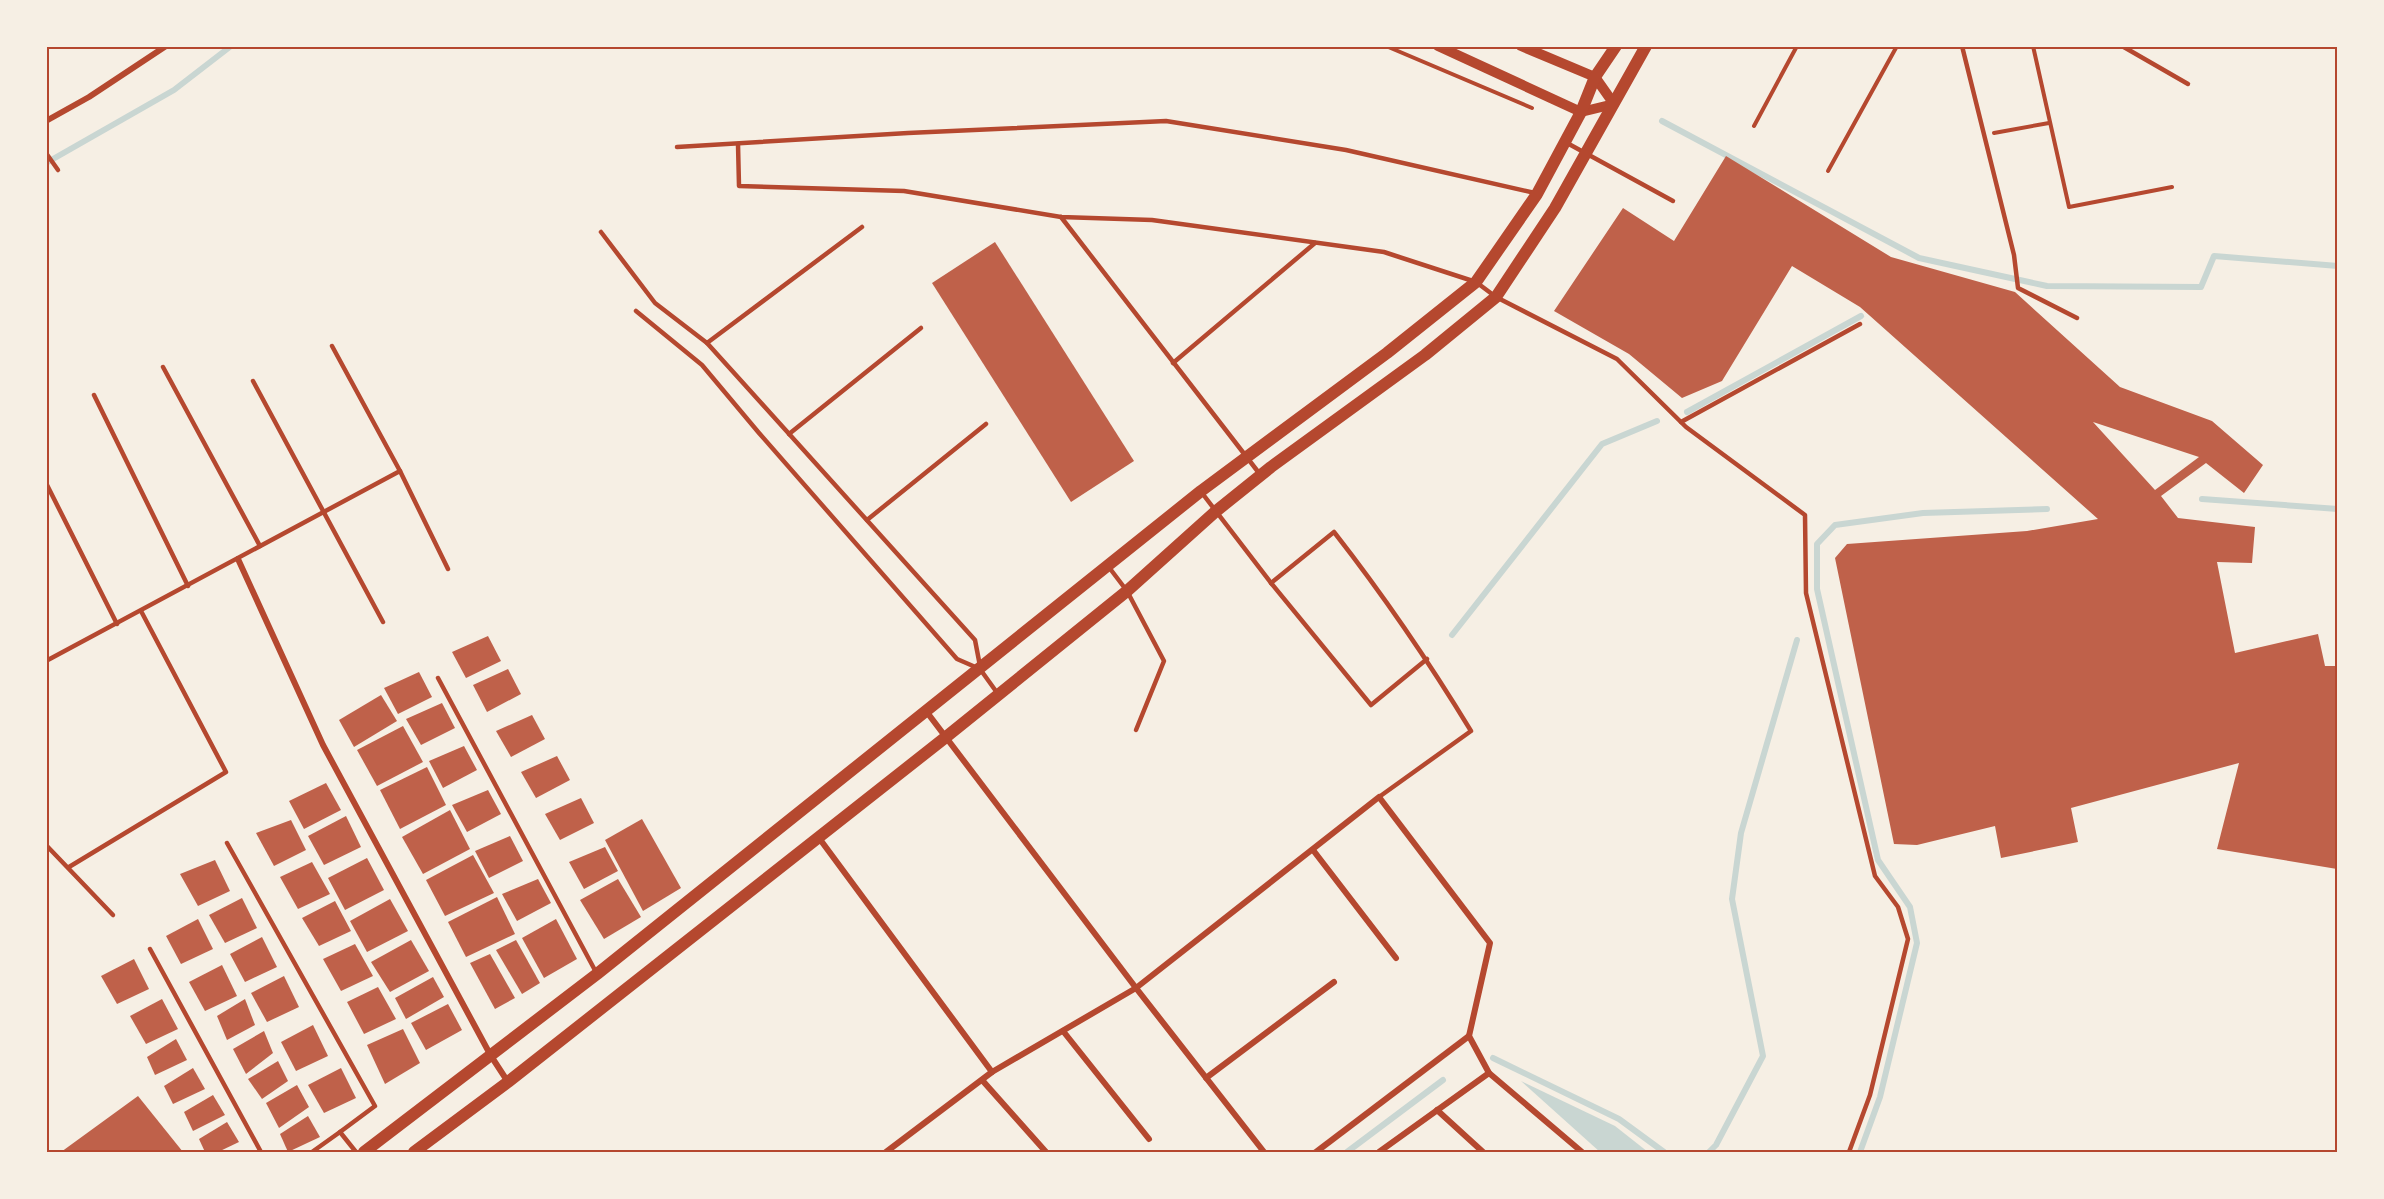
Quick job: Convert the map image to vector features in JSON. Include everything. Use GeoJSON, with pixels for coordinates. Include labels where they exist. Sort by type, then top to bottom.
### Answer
{"type":"FeatureCollection","features":[{"type":"Feature","properties":{"kind":"main road"},"geometry":{"type":"LineString","coordinates":[[364,1152],[597,974],[1201,490],[1387,353],[1476,282],[1537,194],[1581,111],[1595,77],[1616,46]]}},
{"type":"Feature","properties":{"kind":"main road"},"geometry":{"type":"LineString","coordinates":[[414,1152],[508,1082],[946,737],[1128,591],[1215,512],[1261,475],[1425,355],[1496,297],[1555,208],[1646,46]]}},
{"type":"Feature","properties":{"kind":"street"},"geometry":{"type":"LineString","coordinates":[[46,121],[89,97],[166,46]]}},
{"type":"Feature","properties":{"kind":"street"},"geometry":{"type":"LineString","coordinates":[[1438,46],[1581,111],[1614,104],[1595,77],[1521,46]]}},
{"type":"Feature","properties":{"kind":"street"},"geometry":{"type":"LineString","coordinates":[[238,559],[323,745],[491,1056],[508,1082]]}},
{"type":"Feature","properties":{"kind":"street"},"geometry":{"type":"LineString","coordinates":[[927,711],[1136,988],[1264,1152]]}},
{"type":"Feature","properties":{"kind":"street"},"geometry":{"type":"LineString","coordinates":[[886,1152],[992,1072],[1136,988],[1379,797],[1490,943],[1468,1036],[1316,1152]]}},
{"type":"Feature","properties":{"kind":"street"},"geometry":{"type":"LineString","coordinates":[[819,838],[992,1072]]}},
{"type":"Feature","properties":{"kind":"street"},"geometry":{"type":"LineString","coordinates":[[1313,850],[1396,958]]}},
{"type":"Feature","properties":{"kind":"street"},"geometry":{"type":"LineString","coordinates":[[1206,1078],[1334,982]]}},
{"type":"Feature","properties":{"kind":"street"},"geometry":{"type":"LineString","coordinates":[[1063,1031],[1149,1139]]}},
{"type":"Feature","properties":{"kind":"street"},"geometry":{"type":"LineString","coordinates":[[1468,1036],[1489,1073],[1582,1152]]}},
{"type":"Feature","properties":{"kind":"street"},"geometry":{"type":"LineString","coordinates":[[1379,1152],[1489,1073]]}},
{"type":"Feature","properties":{"kind":"street"},"geometry":{"type":"LineString","coordinates":[[982,1080],[1046,1152]]}},
{"type":"Feature","properties":{"kind":"street"},"geometry":{"type":"LineString","coordinates":[[1437,1110],[1483,1152]]}},
{"type":"Feature","properties":{"kind":"lane"},"geometry":{"type":"LineString","coordinates":[[1962,46],[2014,255],[2018,288],[2077,318]]}},
{"type":"Feature","properties":{"kind":"lane"},"geometry":{"type":"LineString","coordinates":[[2122,46],[2188,84]]}},
{"type":"Feature","properties":{"kind":"lane"},"geometry":{"type":"LineString","coordinates":[[677,147],[908,133],[1166,122],[1346,150],[1537,194]]}},
{"type":"Feature","properties":{"kind":"lane"},"geometry":{"type":"LineString","coordinates":[[1565,141],[1673,201]]}},
{"type":"Feature","properties":{"kind":"lane"},"geometry":{"type":"LineString","coordinates":[[738,144],[739,186],[904,191],[1061,218],[1152,220],[1384,252],[1476,282],[1496,297],[1617,359],[1681,422],[1804,515],[1806,592],[1872,865],[1875,876],[1898,907],[1908,939],[1870,1095],[1849,1152]]}},
{"type":"Feature","properties":{"kind":"lane"},"geometry":{"type":"LineString","coordinates":[[46,153],[58,170]]}},
{"type":"Feature","properties":{"kind":"lane"},"geometry":{"type":"LineString","coordinates":[[1061,218],[1261,475]]}},
{"type":"Feature","properties":{"kind":"lane"},"geometry":{"type":"LineString","coordinates":[[707,343],[862,227]]}},
{"type":"Feature","properties":{"kind":"lane"},"geometry":{"type":"LineString","coordinates":[[601,232],[655,303],[707,343],[975,640],[980,669],[998,694]]}},
{"type":"Feature","properties":{"kind":"lane"},"geometry":{"type":"LineString","coordinates":[[1173,363],[1316,243]]}},
{"type":"Feature","properties":{"kind":"lane"},"geometry":{"type":"LineString","coordinates":[[636,311],[702,365],[957,659],[980,669]]}},
{"type":"Feature","properties":{"kind":"lane"},"geometry":{"type":"LineString","coordinates":[[1681,422],[1860,324]]}},
{"type":"Feature","properties":{"kind":"lane"},"geometry":{"type":"LineString","coordinates":[[789,434],[921,328]]}},
{"type":"Feature","properties":{"kind":"lane"},"geometry":{"type":"LineString","coordinates":[[332,346],[400,471],[448,569]]}},
{"type":"Feature","properties":{"kind":"lane"},"geometry":{"type":"LineString","coordinates":[[163,367],[260,546]]}},
{"type":"Feature","properties":{"kind":"lane"},"geometry":{"type":"LineString","coordinates":[[253,381],[382,622]]}},
{"type":"Feature","properties":{"kind":"lane"},"geometry":{"type":"LineString","coordinates":[[94,395],[188,586]]}},
{"type":"Feature","properties":{"kind":"lane"},"geometry":{"type":"LineString","coordinates":[[867,520],[986,424]]}},
{"type":"Feature","properties":{"kind":"lane"},"geometry":{"type":"LineString","coordinates":[[46,661],[400,471]]}},
{"type":"Feature","properties":{"kind":"lane"},"geometry":{"type":"LineString","coordinates":[[46,483],[117,624]]}},
{"type":"Feature","properties":{"kind":"lane"},"geometry":{"type":"LineString","coordinates":[[1201,490],[1215,512],[1271,583],[1371,705],[1426,659]]}},
{"type":"Feature","properties":{"kind":"lane"},"geometry":{"type":"LineString","coordinates":[[1271,583],[1334,532],[1383,596],[1471,731],[1379,797]]}},
{"type":"Feature","properties":{"kind":"lane"},"geometry":{"type":"LineString","coordinates":[[1108,566],[1128,591],[1164,661],[1136,730]]}},
{"type":"Feature","properties":{"kind":"lane"},"geometry":{"type":"LineString","coordinates":[[69,867],[226,772],[141,611]]}},
{"type":"Feature","properties":{"kind":"lane"},"geometry":{"type":"LineString","coordinates":[[438,678],[597,974]]}},
{"type":"Feature","properties":{"kind":"lane"},"geometry":{"type":"LineString","coordinates":[[227,843],[375,1107],[312,1152]]}},
{"type":"Feature","properties":{"kind":"lane"},"geometry":{"type":"LineString","coordinates":[[46,845],[113,915]]}},
{"type":"Feature","properties":{"kind":"lane"},"geometry":{"type":"LineString","coordinates":[[150,949],[261,1152]]}},
{"type":"Feature","properties":{"kind":"lane"},"geometry":{"type":"LineString","coordinates":[[340,1132],[356,1152]]}},
{"type":"Feature","properties":{"kind":"path"},"geometry":{"type":"LineString","coordinates":[[1386,46],[1537,110]]}},
{"type":"Feature","properties":{"kind":"path"},"geometry":{"type":"LineString","coordinates":[[1754,126],[1797,46]]}},
{"type":"Feature","properties":{"kind":"path"},"geometry":{"type":"LineString","coordinates":[[1828,171],[1897,46]]}},
{"type":"Feature","properties":{"kind":"path"},"geometry":{"type":"LineString","coordinates":[[2033,46],[2069,207],[2172,187]]}},
{"type":"Feature","properties":{"kind":"path"},"geometry":{"type":"LineString","coordinates":[[1985,135],[2049,123]]}},
{"type":"Feature","properties":{"kind":"shaded area"},"geometry":{"type":"Polygon","coordinates":[[[1521,1081],[1615,1126],[1648,1152],[1600,1152],[1521,1081]]]}},
{"type":"Feature","properties":{"kind":"building"},"geometry":{"type":"Polygon","coordinates":[[[1726,156],[1891,257],[2015,292],[2120,387],[2212,421],[2263,465],[2244,493],[2206,463],[2161,496],[2178,518],[2255,527],[2252,563],[2217,562],[2235,653],[2318,634],[2325,666],[2337,666],[2337,869],[2217,849],[2239,763],[2071,808],[2078,842],[2001,858],[1995,826],[1917,845],[1894,844],[1835,558],[1847,544],[2027,531],[2098,519],[1860,307],[1792,266],[1722,381],[1682,398],[1629,354],[1554,311],[1623,208],[1674,241],[1726,156]],[[2093,422],[2155,490],[2199,457],[2093,422]]]}},
{"type":"Feature","properties":{"kind":"building"},"geometry":{"type":"Polygon","coordinates":[[[995,242],[1134,461],[1071,502],[932,283],[995,242]]]}},
{"type":"Feature","properties":{"kind":"building"},"geometry":{"type":"Polygon","coordinates":[[[488,636],[501,661],[466,678],[452,652],[488,636]]]}},
{"type":"Feature","properties":{"kind":"building"},"geometry":{"type":"Polygon","coordinates":[[[508,669],[521,694],[487,712],[473,685],[508,669]]]}},
{"type":"Feature","properties":{"kind":"building"},"geometry":{"type":"Polygon","coordinates":[[[419,672],[432,697],[398,714],[384,688],[419,672]]]}},
{"type":"Feature","properties":{"kind":"building"},"geometry":{"type":"Polygon","coordinates":[[[381,695],[397,721],[354,747],[339,720],[381,695]]]}},
{"type":"Feature","properties":{"kind":"building"},"geometry":{"type":"Polygon","coordinates":[[[442,703],[455,728],[421,745],[406,719],[442,703]]]}},
{"type":"Feature","properties":{"kind":"building"},"geometry":{"type":"Polygon","coordinates":[[[532,715],[545,739],[511,757],[496,731],[532,715]]]}},
{"type":"Feature","properties":{"kind":"building"},"geometry":{"type":"Polygon","coordinates":[[[403,726],[423,762],[377,786],[357,750],[403,726]]]}},
{"type":"Feature","properties":{"kind":"building"},"geometry":{"type":"Polygon","coordinates":[[[464,746],[477,770],[443,788],[429,761],[464,746]]]}},
{"type":"Feature","properties":{"kind":"building"},"geometry":{"type":"Polygon","coordinates":[[[557,756],[570,780],[536,798],[521,772],[557,756]]]}},
{"type":"Feature","properties":{"kind":"building"},"geometry":{"type":"Polygon","coordinates":[[[427,767],[446,805],[400,829],[380,790],[427,767]]]}},
{"type":"Feature","properties":{"kind":"building"},"geometry":{"type":"Polygon","coordinates":[[[326,783],[341,810],[304,829],[289,801],[326,783]]]}},
{"type":"Feature","properties":{"kind":"building"},"geometry":{"type":"Polygon","coordinates":[[[488,790],[501,814],[467,832],[452,805],[488,790]]]}},
{"type":"Feature","properties":{"kind":"building"},"geometry":{"type":"Polygon","coordinates":[[[581,798],[594,823],[560,840],[545,814],[581,798]]]}},
{"type":"Feature","properties":{"kind":"building"},"geometry":{"type":"Polygon","coordinates":[[[450,810],[470,849],[423,874],[402,837],[450,810]]]}},
{"type":"Feature","properties":{"kind":"building"},"geometry":{"type":"Polygon","coordinates":[[[346,816],[361,847],[324,865],[308,836],[346,816]]]}},
{"type":"Feature","properties":{"kind":"building"},"geometry":{"type":"Polygon","coordinates":[[[642,819],[681,888],[643,911],[605,840],[642,819]]]}},
{"type":"Feature","properties":{"kind":"building"},"geometry":{"type":"Polygon","coordinates":[[[291,820],[306,850],[274,866],[256,833],[291,820]]]}},
{"type":"Feature","properties":{"kind":"building"},"geometry":{"type":"Polygon","coordinates":[[[510,836],[523,861],[489,878],[475,851],[510,836]]]}},
{"type":"Feature","properties":{"kind":"building"},"geometry":{"type":"Polygon","coordinates":[[[605,847],[618,871],[584,889],[569,862],[605,847]]]}},
{"type":"Feature","properties":{"kind":"building"},"geometry":{"type":"Polygon","coordinates":[[[473,855],[494,893],[445,916],[426,880],[473,855]]]}},
{"type":"Feature","properties":{"kind":"building"},"geometry":{"type":"Polygon","coordinates":[[[367,858],[384,890],[345,910],[328,878],[367,858]]]}},
{"type":"Feature","properties":{"kind":"building"},"geometry":{"type":"Polygon","coordinates":[[[215,860],[230,891],[198,906],[180,874],[215,860]]]}},
{"type":"Feature","properties":{"kind":"building"},"geometry":{"type":"Polygon","coordinates":[[[312,862],[330,894],[298,909],[280,877],[312,862]]]}},
{"type":"Feature","properties":{"kind":"building"},"geometry":{"type":"Polygon","coordinates":[[[538,879],[551,903],[517,921],[502,894],[538,879]]]}},
{"type":"Feature","properties":{"kind":"building"},"geometry":{"type":"Polygon","coordinates":[[[618,879],[641,917],[604,939],[580,900],[618,879]]]}},
{"type":"Feature","properties":{"kind":"building"},"geometry":{"type":"Polygon","coordinates":[[[497,897],[515,934],[466,957],[448,922],[497,897]]]}},
{"type":"Feature","properties":{"kind":"building"},"geometry":{"type":"Polygon","coordinates":[[[242,898],[257,928],[225,943],[209,915],[242,898]]]}},
{"type":"Feature","properties":{"kind":"building"},"geometry":{"type":"Polygon","coordinates":[[[390,899],[408,931],[367,952],[350,921],[390,899]]]}},
{"type":"Feature","properties":{"kind":"building"},"geometry":{"type":"Polygon","coordinates":[[[335,901],[351,931],[319,946],[302,918],[335,901]]]}},
{"type":"Feature","properties":{"kind":"building"},"geometry":{"type":"Polygon","coordinates":[[[198,919],[213,949],[181,964],[166,936],[198,919]]]}},
{"type":"Feature","properties":{"kind":"building"},"geometry":{"type":"Polygon","coordinates":[[[556,919],[577,959],[544,978],[522,938],[556,919]]]}},
{"type":"Feature","properties":{"kind":"building"},"geometry":{"type":"Polygon","coordinates":[[[262,937],[277,967],[245,982],[230,954],[262,937]]]}},
{"type":"Feature","properties":{"kind":"building"},"geometry":{"type":"Polygon","coordinates":[[[411,940],[429,971],[390,992],[371,962],[411,940]]]}},
{"type":"Feature","properties":{"kind":"building"},"geometry":{"type":"Polygon","coordinates":[[[516,940],[540,983],[522,994],[496,950],[516,940]]]}},
{"type":"Feature","properties":{"kind":"building"},"geometry":{"type":"Polygon","coordinates":[[[355,944],[373,976],[341,991],[323,959],[355,944]]]}},
{"type":"Feature","properties":{"kind":"building"},"geometry":{"type":"Polygon","coordinates":[[[490,954],[515,998],[495,1009],[470,963],[490,954]]]}},
{"type":"Feature","properties":{"kind":"building"},"geometry":{"type":"Polygon","coordinates":[[[134,959],[149,989],[117,1004],[101,976],[134,959]]]}},
{"type":"Feature","properties":{"kind":"building"},"geometry":{"type":"Polygon","coordinates":[[[222,965],[237,996],[205,1011],[189,982],[222,965]]]}},
{"type":"Feature","properties":{"kind":"building"},"geometry":{"type":"Polygon","coordinates":[[[284,976],[299,1007],[267,1022],[251,993],[284,976]]]}},
{"type":"Feature","properties":{"kind":"building"},"geometry":{"type":"Polygon","coordinates":[[[433,977],[444,997],[406,1019],[395,998],[433,977]]]}},
{"type":"Feature","properties":{"kind":"building"},"geometry":{"type":"Polygon","coordinates":[[[378,987],[396,1019],[364,1034],[347,1002],[378,987]]]}},
{"type":"Feature","properties":{"kind":"building"},"geometry":{"type":"Polygon","coordinates":[[[162,999],[178,1029],[146,1044],[130,1016],[162,999]]]}},
{"type":"Feature","properties":{"kind":"building"},"geometry":{"type":"Polygon","coordinates":[[[245,999],[255,1025],[227,1040],[217,1016],[245,999]]]}},
{"type":"Feature","properties":{"kind":"building"},"geometry":{"type":"Polygon","coordinates":[[[448,1004],[462,1030],[426,1050],[411,1023],[448,1004]]]}},
{"type":"Feature","properties":{"kind":"building"},"geometry":{"type":"Polygon","coordinates":[[[313,1025],[328,1056],[296,1071],[281,1042],[313,1025]]]}},
{"type":"Feature","properties":{"kind":"building"},"geometry":{"type":"Polygon","coordinates":[[[403,1029],[420,1063],[385,1084],[367,1045],[403,1029]]]}},
{"type":"Feature","properties":{"kind":"building"},"geometry":{"type":"Polygon","coordinates":[[[264,1031],[273,1053],[246,1074],[233,1049],[264,1031]]]}},
{"type":"Feature","properties":{"kind":"building"},"geometry":{"type":"Polygon","coordinates":[[[176,1039],[187,1060],[155,1075],[147,1057],[176,1039]]]}},
{"type":"Feature","properties":{"kind":"building"},"geometry":{"type":"Polygon","coordinates":[[[278,1061],[288,1081],[262,1099],[248,1079],[278,1061]]]}},
{"type":"Feature","properties":{"kind":"building"},"geometry":{"type":"Polygon","coordinates":[[[193,1068],[205,1089],[173,1104],[164,1086],[193,1068]]]}},
{"type":"Feature","properties":{"kind":"building"},"geometry":{"type":"Polygon","coordinates":[[[341,1068],[356,1098],[324,1113],[308,1085],[341,1068]]]}},
{"type":"Feature","properties":{"kind":"building"},"geometry":{"type":"Polygon","coordinates":[[[297,1085],[309,1107],[279,1128],[266,1103],[297,1085]]]}},
{"type":"Feature","properties":{"kind":"building"},"geometry":{"type":"Polygon","coordinates":[[[213,1095],[225,1115],[193,1131],[184,1112],[213,1095]]]}},
{"type":"Feature","properties":{"kind":"building"},"geometry":{"type":"Polygon","coordinates":[[[138,1096],[183,1152],[61,1152],[138,1096]]]}},
{"type":"Feature","properties":{"kind":"building"},"geometry":{"type":"Polygon","coordinates":[[[308,1116],[320,1137],[288,1152],[280,1134],[308,1116]]]}},
{"type":"Feature","properties":{"kind":"building"},"geometry":{"type":"Polygon","coordinates":[[[227,1122],[239,1142],[218,1152],[205,1152],[199,1139],[227,1122]]]}},
{"type":"Feature","properties":{"kind":"waterway"},"geometry":{"type":"LineString","coordinates":[[46,163],[174,90],[231,46]]}},
{"type":"Feature","properties":{"kind":"waterway"},"geometry":{"type":"LineString","coordinates":[[1662,121],[1919,258],[2047,286],[2201,287],[2214,256],[2338,266]]}},
{"type":"Feature","properties":{"kind":"waterway"},"geometry":{"type":"LineString","coordinates":[[1687,412],[1861,316]]}},
{"type":"Feature","properties":{"kind":"waterway"},"geometry":{"type":"LineString","coordinates":[[1452,635],[1602,444],[1657,421]]}},
{"type":"Feature","properties":{"kind":"waterway"},"geometry":{"type":"LineString","coordinates":[[2202,499],[2338,509]]}},
{"type":"Feature","properties":{"kind":"waterway"},"geometry":{"type":"LineString","coordinates":[[1860,1152],[1880,1097],[1917,943],[1910,907],[1878,860],[1817,589],[1817,544],[1835,525],[1923,513],[2047,509]]}},
{"type":"Feature","properties":{"kind":"waterway"},"geometry":{"type":"LineString","coordinates":[[1709,1152],[1716,1145],[1763,1056],[1732,899],[1741,833],[1797,640]]}},
{"type":"Feature","properties":{"kind":"waterway"},"geometry":{"type":"LineString","coordinates":[[1493,1058],[1619,1119],[1664,1152]]}},
{"type":"Feature","properties":{"kind":"waterway"},"geometry":{"type":"LineString","coordinates":[[1347,1152],[1443,1080]]}}]}
